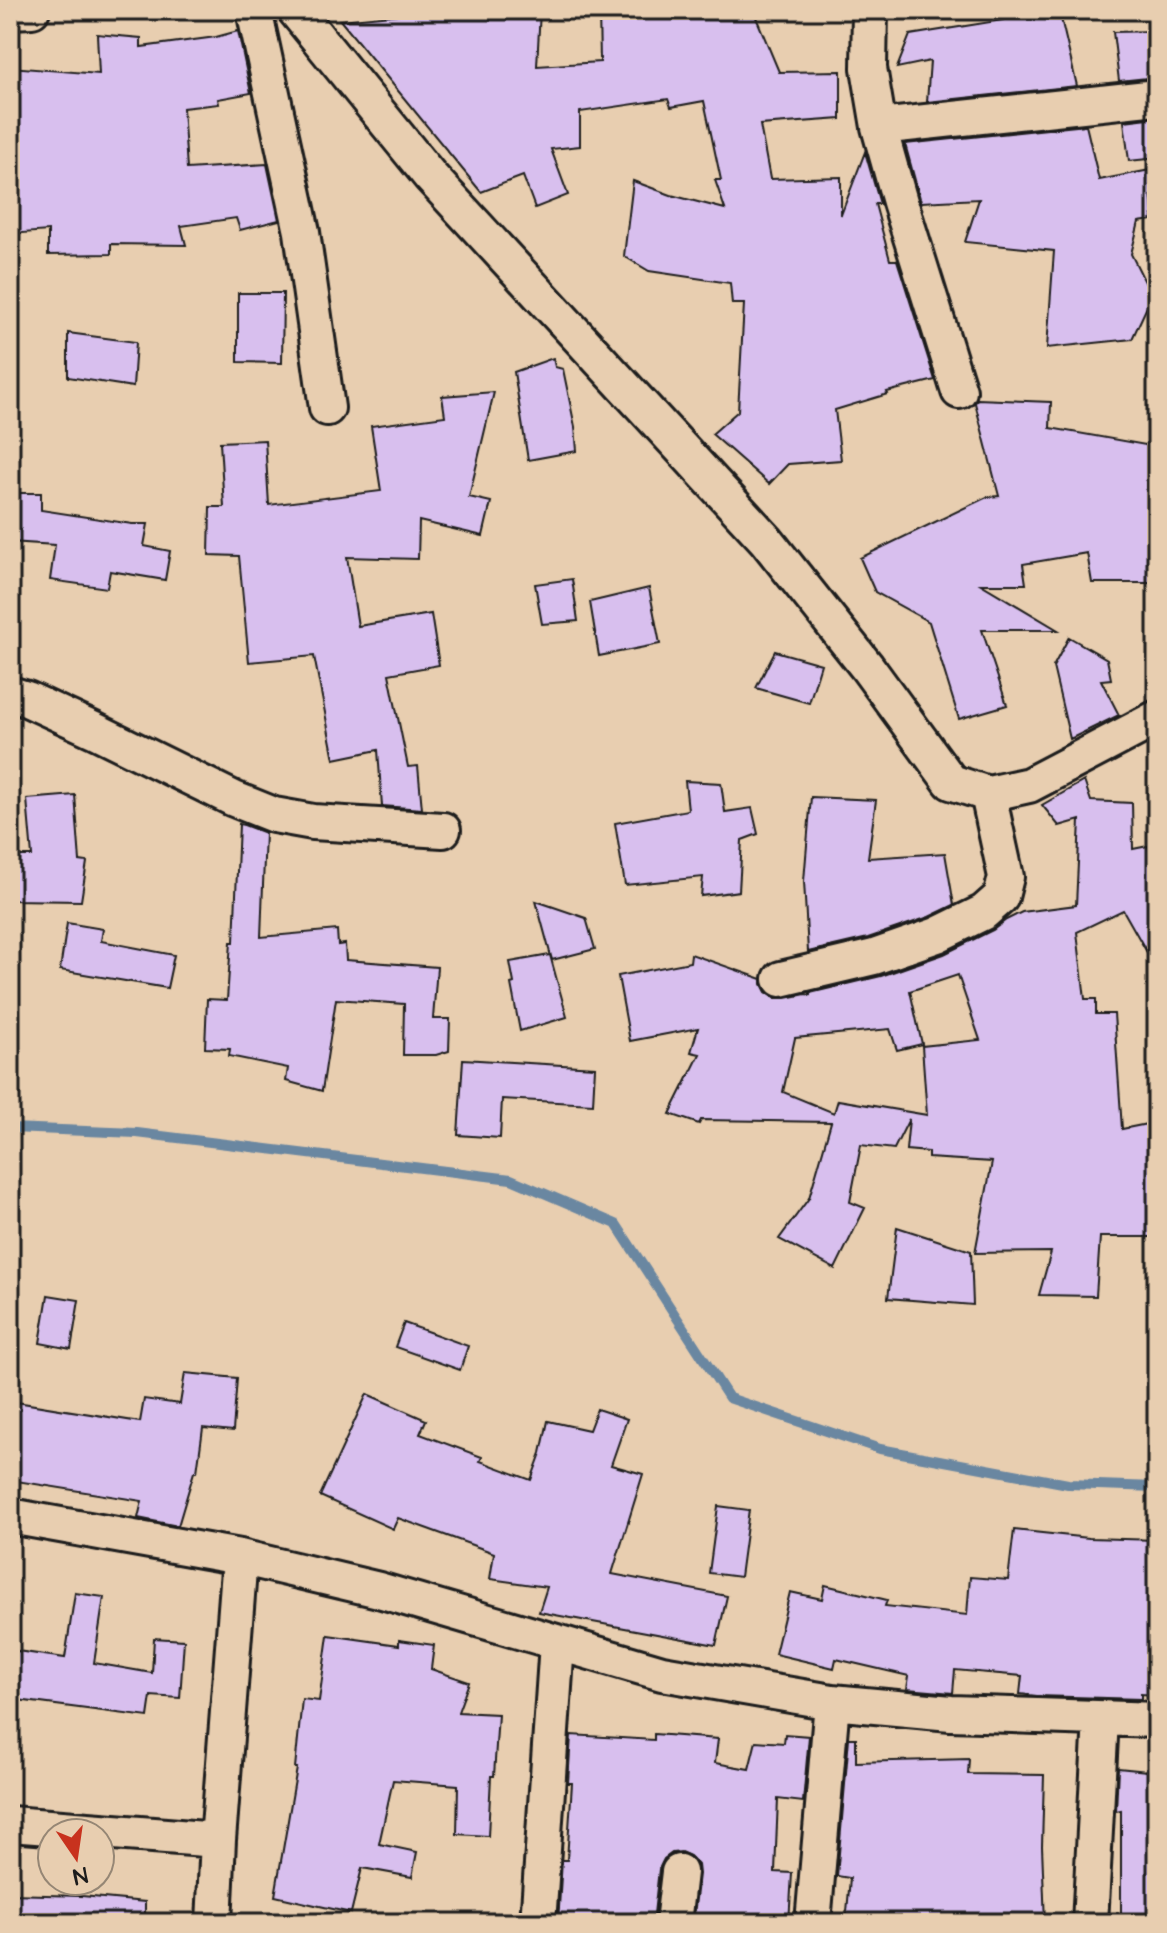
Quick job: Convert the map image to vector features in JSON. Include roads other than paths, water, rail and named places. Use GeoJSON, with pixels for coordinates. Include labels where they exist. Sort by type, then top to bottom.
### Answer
{"type":"FeatureCollection","features":[{"type":"Feature","properties":{"kind":"street"},"geometry":{"type":"LineString","coordinates":[[10,11],[32,10]]}},
{"type":"Feature","properties":{"kind":"street"},"geometry":{"type":"LineString","coordinates":[[254,10],[302,232],[327,408]]}},
{"type":"Feature","properties":{"kind":"street"},"geometry":{"type":"LineString","coordinates":[[295,10],[430,176],[766,540],[867,667],[951,782],[988,794],[1029,785],[1157,718]]}},
{"type":"Feature","properties":{"kind":"street"},"geometry":{"type":"LineString","coordinates":[[870,10],[869,68],[879,127],[959,391]]}},
{"type":"Feature","properties":{"kind":"street"},"geometry":{"type":"LineString","coordinates":[[879,127],[1157,97]]}},
{"type":"Feature","properties":{"kind":"street"},"geometry":{"type":"LineString","coordinates":[[10,694],[27,699],[234,799],[274,815],[313,822],[443,830]]}},
{"type":"Feature","properties":{"kind":"street"},"geometry":{"type":"LineString","coordinates":[[781,979],[874,957],[937,935],[984,912],[1001,897],[1006,877],[988,794]]}},
{"type":"Feature","properties":{"kind":"street"},"geometry":{"type":"LineString","coordinates":[[10,1516],[240,1557],[379,1590],[662,1673],[832,1702],[951,1713],[1157,1720]]}},
{"type":"Feature","properties":{"kind":"street"},"geometry":{"type":"LineString","coordinates":[[214,1923],[240,1557]]}},
{"type":"Feature","properties":{"kind":"street"},"geometry":{"type":"LineString","coordinates":[[538,1923],[557,1643]]}},
{"type":"Feature","properties":{"kind":"street"},"geometry":{"type":"LineString","coordinates":[[813,1923],[832,1702]]}},
{"type":"Feature","properties":{"kind":"street"},"geometry":{"type":"LineString","coordinates":[[1090,1923],[1101,1719]]}},
{"type":"Feature","properties":{"kind":"street"},"geometry":{"type":"LineString","coordinates":[[10,1824],[218,1840]]}},
{"type":"Feature","properties":{"kind":"street"},"geometry":{"type":"LineString","coordinates":[[673,1923],[679,1872]]}},
{"type":"Feature","properties":{"kind":"waterway"},"geometry":{"type":"LineString","coordinates":[[10,1128],[137,1133],[511,1179],[616,1224],[729,1398],[880,1449],[1068,1484],[1157,1487]]}}]}
